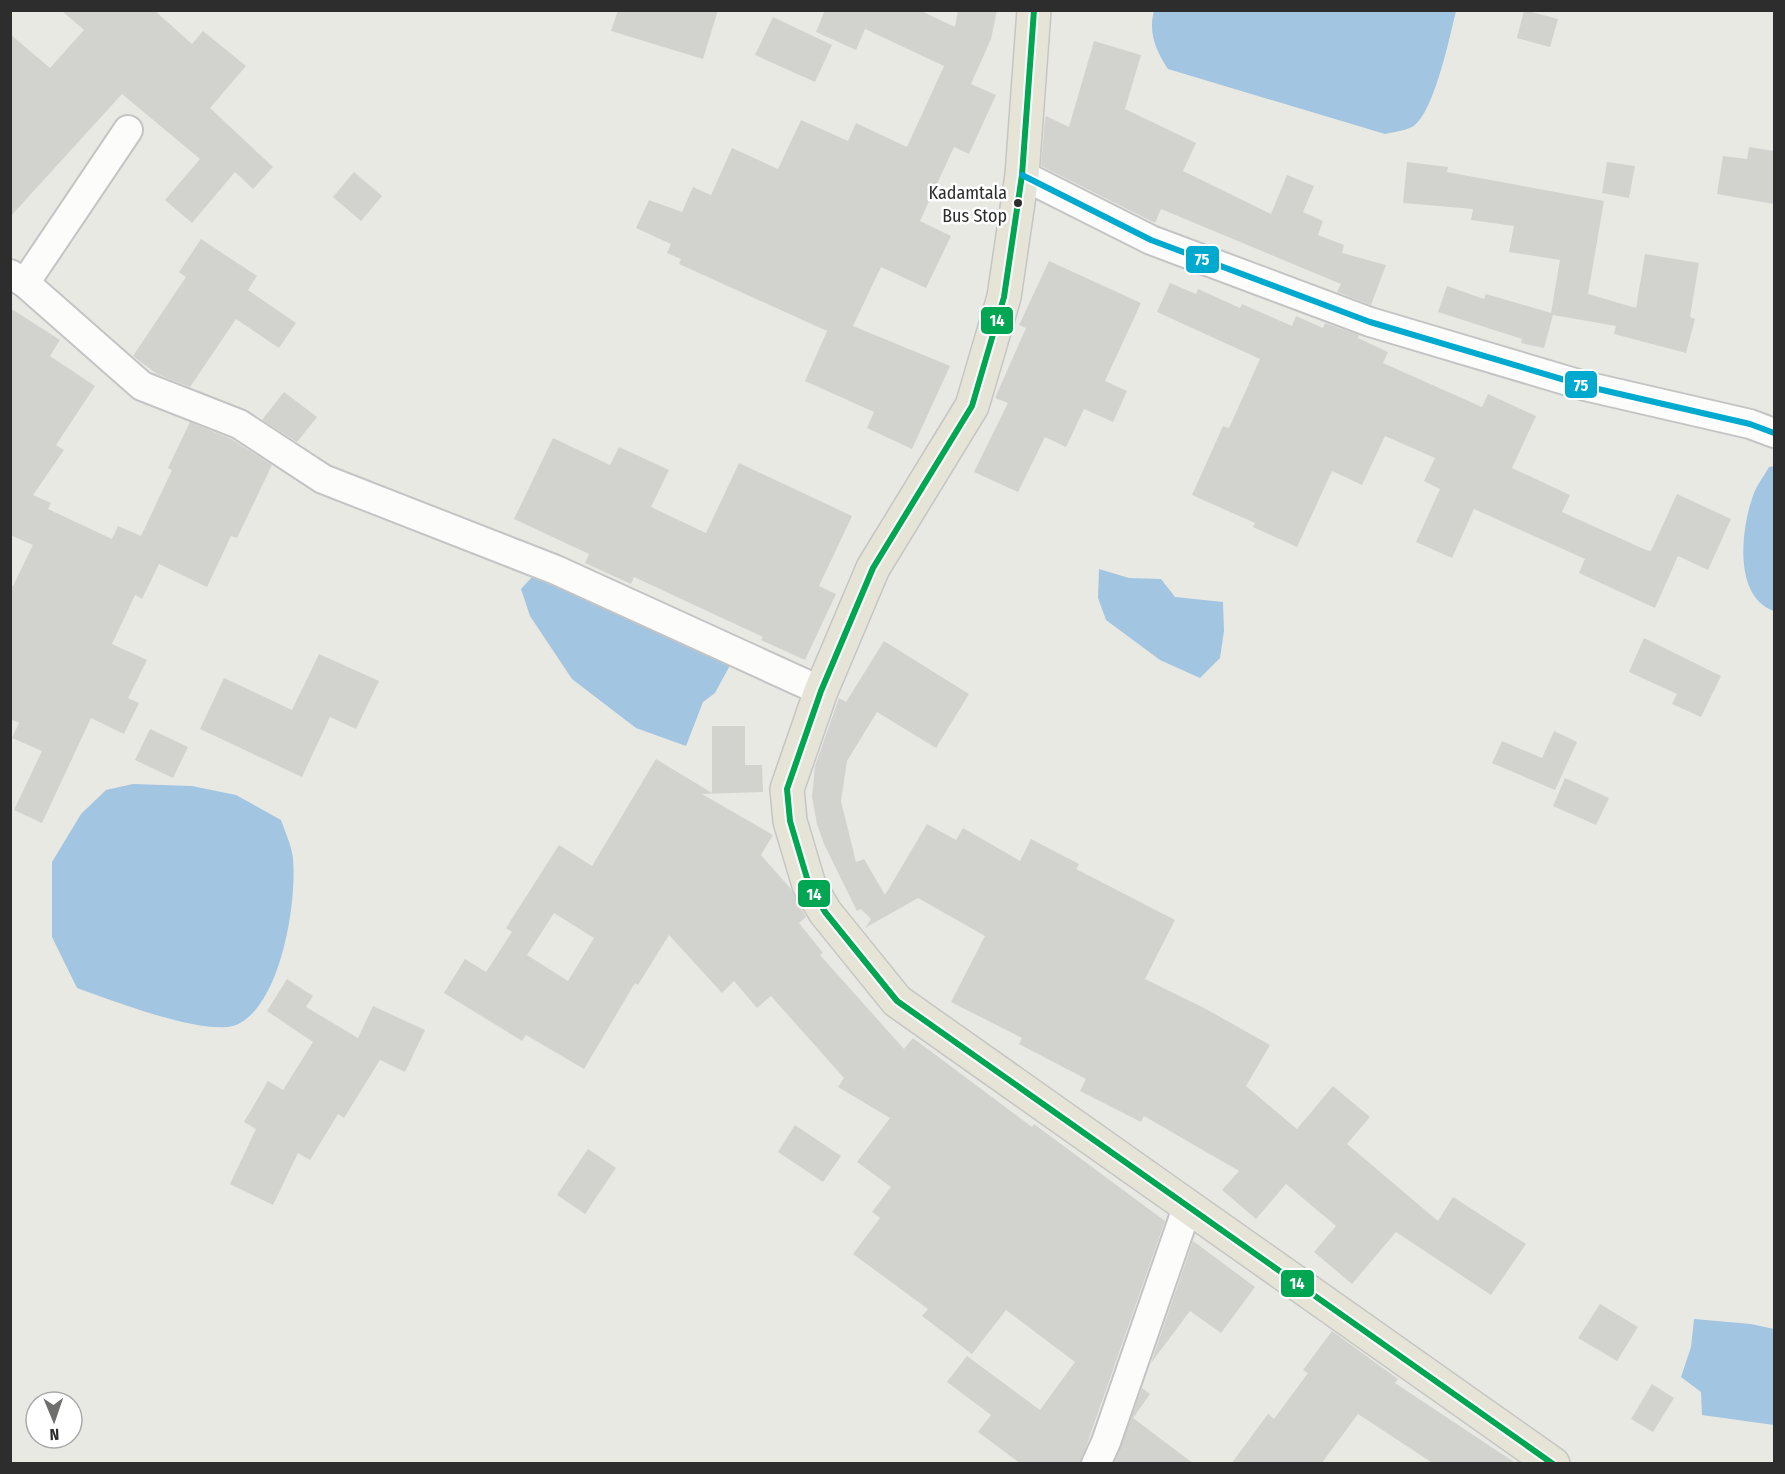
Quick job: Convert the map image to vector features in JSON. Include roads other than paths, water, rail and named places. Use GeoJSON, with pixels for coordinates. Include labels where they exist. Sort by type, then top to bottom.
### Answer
{"type":"FeatureCollection","features":[{"type":"Feature","properties":{"kind":"highway"},"geometry":{"type":"LineString","coordinates":[[1034,10],[1022,175],[1004,297],[972,406],[873,568],[821,692],[787,789],[790,821],[809,885],[825,912],[897,1001],[1552,1464]]}},
{"type":"Feature","properties":{"kind":"street"},"geometry":{"type":"LineString","coordinates":[[128,130],[18,278],[142,386],[239,424],[323,479],[556,570],[821,692]]}},
{"type":"Feature","properties":{"kind":"street"},"geometry":{"type":"LineString","coordinates":[[1022,175],[1151,240],[1370,322],[1584,386],[1750,424],[1774,433]]}},
{"type":"Feature","properties":{"kind":"street"},"geometry":{"type":"LineString","coordinates":[[1096,1464],[1110,1430],[1188,1205]]}},
{"type":"Feature","properties":{"kind":"water"},"geometry":{"type":"Polygon","coordinates":[[[1154,10],[1456,11],[1440,74],[1420,120],[1412,127],[1385,134],[1168,69],[1154,41],[1152,19],[1154,10]]]}},
{"type":"Feature","properties":{"kind":"water"},"geometry":{"type":"Polygon","coordinates":[[[1774,466],[1774,611],[1761,603],[1752,592],[1746,577],[1744,543],[1745,526],[1754,492],[1769,467],[1774,466]]]}},
{"type":"Feature","properties":{"kind":"water"},"geometry":{"type":"Polygon","coordinates":[[[1099,569],[1129,578],[1161,579],[1175,597],[1223,602],[1224,631],[1220,658],[1200,678],[1160,660],[1106,620],[1098,598],[1099,569]]]}},
{"type":"Feature","properties":{"kind":"water"},"geometry":{"type":"Polygon","coordinates":[[[551,573],[734,658],[715,693],[703,702],[686,746],[636,728],[572,679],[530,616],[521,589],[532,577],[551,573]]]}},
{"type":"Feature","properties":{"kind":"water"},"geometry":{"type":"Polygon","coordinates":[[[133,784],[192,786],[236,795],[281,820],[293,859],[294,878],[289,925],[275,975],[264,997],[252,1014],[236,1025],[203,1026],[181,1021],[133,1008],[77,988],[52,937],[52,862],[81,814],[106,790],[133,784]]]}},
{"type":"Feature","properties":{"kind":"water"},"geometry":{"type":"Polygon","coordinates":[[[1694,1319],[1751,1324],[1774,1329],[1774,1425],[1702,1415],[1701,1392],[1681,1377],[1691,1347],[1694,1319]]]}},
{"type":"Feature","properties":{"kind":"place","name":"Kadamtala Bus Stop"},"geometry":{"type":"Point","coordinates":[1018,203]}}]}
